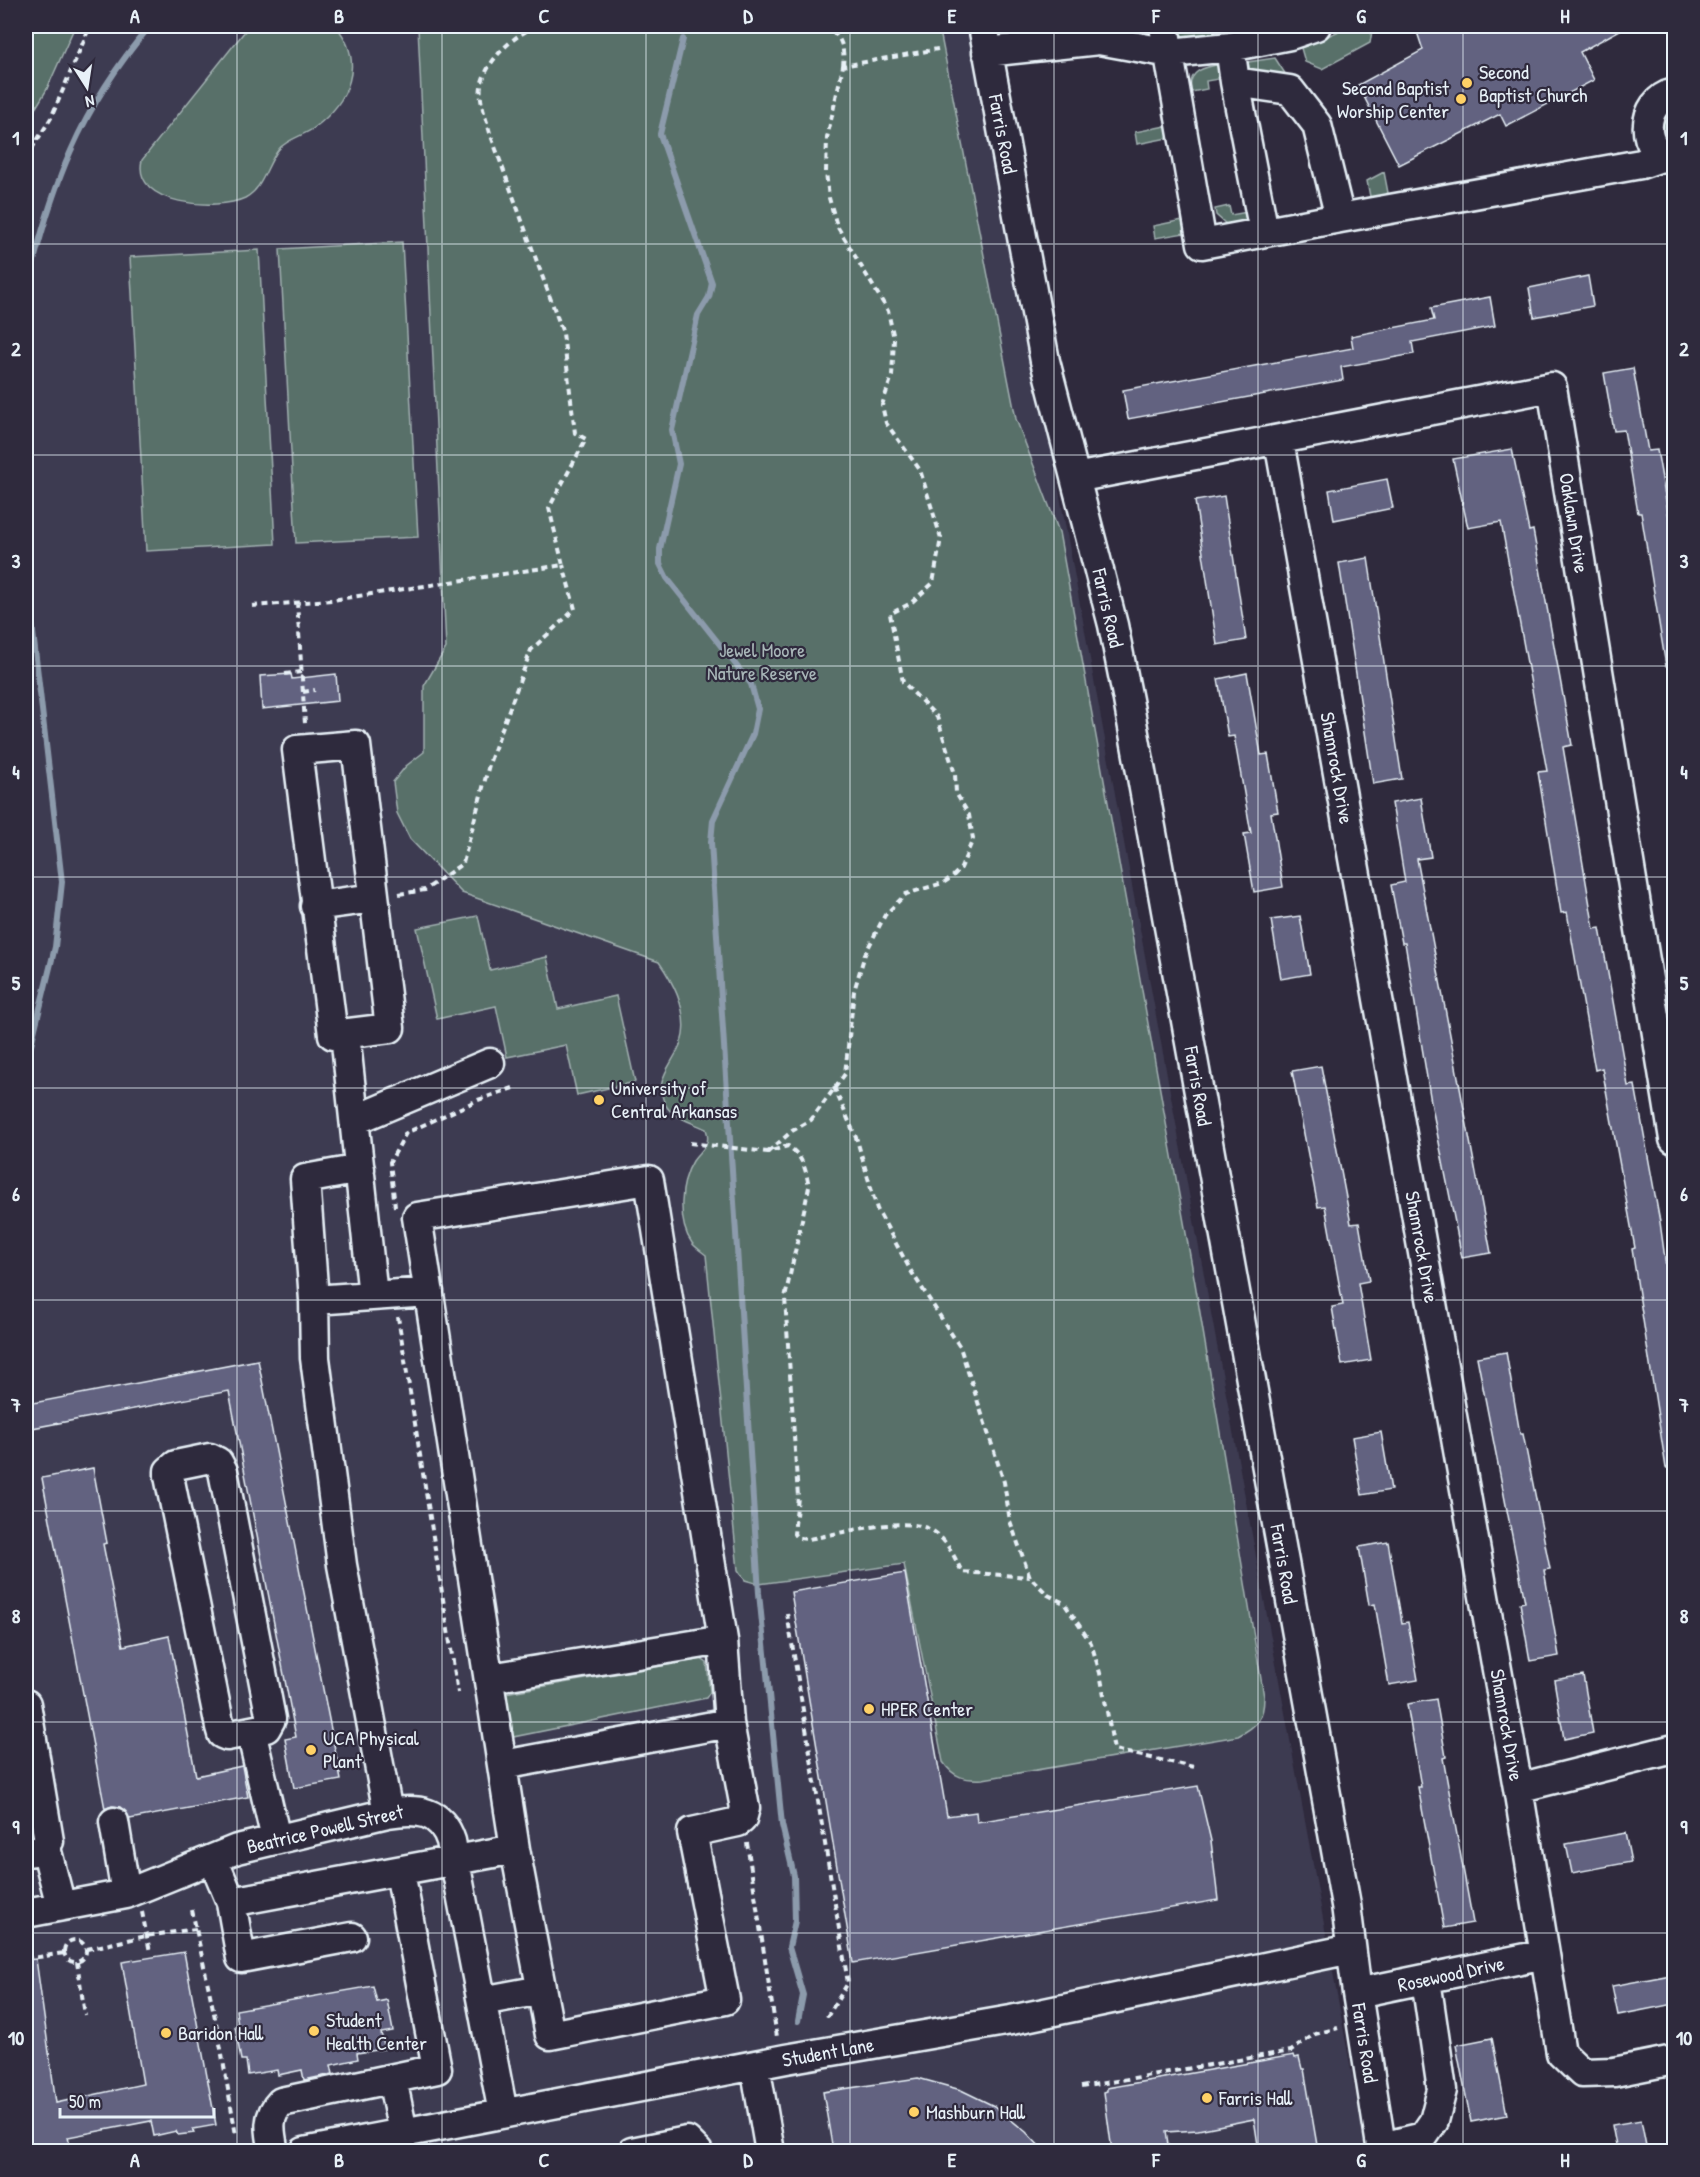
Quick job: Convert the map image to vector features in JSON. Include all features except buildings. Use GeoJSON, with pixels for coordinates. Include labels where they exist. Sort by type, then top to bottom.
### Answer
{"type":"FeatureCollection","features":[{"type":"Feature","properties":{"kind":"street"},"geometry":{"type":"LineString","coordinates":[[985,39],[1167,39],[1230,47],[1290,35],[1316,26]]}},
{"type":"Feature","properties":{"kind":"street","name":"Farris Road"},"geometry":{"type":"LineString","coordinates":[[985,39],[1045,361],[1113,626],[1130,711],[1346,1905],[1357,1993],[1382,2149]]}},
{"type":"Feature","properties":{"kind":"street"},"geometry":{"type":"LineString","coordinates":[[1167,39],[1202,244],[1669,158]]}},
{"type":"Feature","properties":{"kind":"street"},"geometry":{"type":"LineString","coordinates":[[1230,47],[1264,232]]}},
{"type":"Feature","properties":{"kind":"street"},"geometry":{"type":"LineString","coordinates":[[1235,82],[1290,90],[1317,125],[1340,218]]}},
{"type":"Feature","properties":{"kind":"street"},"geometry":{"type":"LineString","coordinates":[[1669,158],[1652,144],[1647,121],[1659,100],[1674,93]]}},
{"type":"Feature","properties":{"kind":"street","name":"Oaklawn Drive"},"geometry":{"type":"LineString","coordinates":[[1075,478],[1279,441],[1552,387],[1674,1139]]}},
{"type":"Feature","properties":{"kind":"street","name":"Shamrock Drive"},"geometry":{"type":"LineString","coordinates":[[1279,441],[1518,1788],[1560,2053],[1582,2073],[1614,2072],[1674,2060]]}},
{"type":"Feature","properties":{"kind":"street"},"geometry":{"type":"LineString","coordinates":[[356,745],[386,896],[390,1028],[333,1035],[297,750],[356,745]]}},
{"type":"Feature","properties":{"kind":"street"},"geometry":{"type":"LineString","coordinates":[[315,906],[386,896]]}},
{"type":"Feature","properties":{"kind":"street"},"geometry":{"type":"LineString","coordinates":[[345,1034],[373,1296]]}},
{"type":"Feature","properties":{"kind":"street"},"geometry":{"type":"LineString","coordinates":[[355,1120],[490,1063]]}},
{"type":"Feature","properties":{"kind":"street"},"geometry":{"type":"LineString","coordinates":[[360,1169],[305,1179],[314,1300],[315,1358],[342,1565],[388,1813]]}},
{"type":"Feature","properties":{"kind":"street"},"geometry":{"type":"LineString","coordinates":[[649,1180],[723,1640],[729,1723],[744,1814],[738,1822],[692,1832],[725,2000],[550,2035],[515,1849],[417,1217],[649,1180]]}},
{"type":"Feature","properties":{"kind":"street"},"geometry":{"type":"LineString","coordinates":[[314,1300],[429,1292]]}},
{"type":"Feature","properties":{"kind":"street"},"geometry":{"type":"LineString","coordinates":[[210,1458],[218,1462],[223,1471],[271,1719],[266,1728],[251,1731],[227,1736],[222,1734],[220,1727],[169,1481],[169,1472],[176,1465],[210,1458]]}},
{"type":"Feature","properties":{"kind":"street"},"geometry":{"type":"LineString","coordinates":[[490,1678],[723,1640]]}},
{"type":"Feature","properties":{"kind":"street"},"geometry":{"type":"LineString","coordinates":[[26,1704],[49,1837],[36,1850],[66,1919]]}},
{"type":"Feature","properties":{"kind":"street"},"geometry":{"type":"LineString","coordinates":[[503,1764],[729,1723]]}},
{"type":"Feature","properties":{"kind":"street"},"geometry":{"type":"LineString","coordinates":[[251,1731],[276,1839]]}},
{"type":"Feature","properties":{"kind":"street"},"geometry":{"type":"LineString","coordinates":[[1518,1788],[1674,1749]]}},
{"type":"Feature","properties":{"kind":"street","name":"Beatrice Powell Street"},"geometry":{"type":"LineString","coordinates":[[26,1913],[66,1919],[133,1897],[213,1859],[276,1839],[388,1813],[417,1810],[435,1816],[447,1830],[455,1861],[502,2113]]}},
{"type":"Feature","properties":{"kind":"street"},"geometry":{"type":"LineString","coordinates":[[114,1822],[133,1897]]}},
{"type":"Feature","properties":{"kind":"street"},"geometry":{"type":"LineString","coordinates":[[231,1902],[515,1849]]}},
{"type":"Feature","properties":{"kind":"street"},"geometry":{"type":"LineString","coordinates":[[213,1859],[231,1902],[241,1958],[352,1937]]}},
{"type":"Feature","properties":{"kind":"street"},"geometry":{"type":"LineString","coordinates":[[274,2151],[270,2119],[273,2110],[281,2102],[437,2069],[400,1872]]}},
{"type":"Feature","properties":{"kind":"street","name":"Student Lane"},"geometry":{"type":"LineString","coordinates":[[304,2151],[408,2138],[502,2113],[754,2065],[1011,2020],[1351,1949]]}},
{"type":"Feature","properties":{"kind":"street","name":"Rosewood Drive"},"geometry":{"type":"LineString","coordinates":[[1357,1993],[1545,1954]]}},
{"type":"Feature","properties":{"kind":"street"},"geometry":{"type":"LineString","coordinates":[[1382,2149],[1423,2137],[1434,2121],[1442,2090],[1426,1980]]}},
{"type":"Feature","properties":{"kind":"street"},"geometry":{"type":"LineString","coordinates":[[482,2001],[542,1990]]}},
{"type":"Feature","properties":{"kind":"street"},"geometry":{"type":"LineString","coordinates":[[754,2065],[770,2151]]}},
{"type":"Feature","properties":{"kind":"street"},"geometry":{"type":"LineString","coordinates":[[392,2079],[408,2138]]}},
{"type":"Feature","properties":{"kind":"street"},"geometry":{"type":"LineString","coordinates":[[632,2151],[687,2141],[698,2151]]}},
{"type":"Feature","properties":{"kind":"path"},"geometry":{"type":"LineString","coordinates":[[26,158],[51,118],[90,26]]}},
{"type":"Feature","properties":{"kind":"path"},"geometry":{"type":"LineString","coordinates":[[386,896],[424,890],[463,863],[490,761],[531,650],[575,609],[549,508],[586,440],[575,433],[563,333],[490,133],[481,99],[482,82],[499,54],[519,35],[537,26]]}},
{"type":"Feature","properties":{"kind":"path"},"geometry":{"type":"LineString","coordinates":[[616,26],[733,31],[776,26]]}},
{"type":"Feature","properties":{"kind":"path"},"geometry":{"type":"LineString","coordinates":[[768,1152],[792,1131],[811,1120],[845,1074],[854,991],[865,954],[885,915],[906,894],[943,883],[952,877],[961,868],[973,839],[969,815],[956,793],[955,774],[937,717],[903,682],[894,639],[890,614],[911,603],[933,583],[941,538],[920,470],[886,423],[882,405],[892,376],[894,339],[888,311],[837,226],[829,198],[826,172],[827,138],[843,66],[844,51],[840,38],[824,26]]}},
{"type":"Feature","properties":{"kind":"path"},"geometry":{"type":"LineString","coordinates":[[843,66],[938,49]]}},
{"type":"Feature","properties":{"kind":"path"},"geometry":{"type":"LineString","coordinates":[[252,606],[297,602],[563,565]]}},
{"type":"Feature","properties":{"kind":"path"},"geometry":{"type":"LineString","coordinates":[[297,602],[305,724]]}},
{"type":"Feature","properties":{"kind":"path"},"geometry":{"type":"LineString","coordinates":[[285,674],[301,672]]}},
{"type":"Feature","properties":{"kind":"path"},"geometry":{"type":"LineString","coordinates":[[303,692],[315,690]]}},
{"type":"Feature","properties":{"kind":"path"},"geometry":{"type":"LineString","coordinates":[[834,1087],[857,1140],[877,1209],[911,1271],[960,1347],[1004,1482],[1010,1521],[1030,1576],[1048,1594],[1064,1603],[1091,1642],[1100,1673],[1114,1750],[1194,1767]]}},
{"type":"Feature","properties":{"kind":"path"},"geometry":{"type":"LineString","coordinates":[[395,1209],[390,1162],[406,1133],[478,1100],[513,1088]]}},
{"type":"Feature","properties":{"kind":"path"},"geometry":{"type":"LineString","coordinates":[[690,1143],[768,1152],[788,1146],[795,1151],[806,1170],[808,1187],[785,1298],[798,1497],[794,1534],[798,1538],[809,1539],[903,1523],[932,1530],[950,1549],[962,1572],[1030,1576]]}},
{"type":"Feature","properties":{"kind":"path"},"geometry":{"type":"LineString","coordinates":[[397,1309],[459,1693]]}},
{"type":"Feature","properties":{"kind":"path"},"geometry":{"type":"LineString","coordinates":[[787,1613],[848,1983],[827,2017]]}},
{"type":"Feature","properties":{"kind":"path"},"geometry":{"type":"LineString","coordinates":[[746,1835],[778,2044]]}},
{"type":"Feature","properties":{"kind":"path"},"geometry":{"type":"LineString","coordinates":[[133,1897],[150,1952]]}},
{"type":"Feature","properties":{"kind":"path"},"geometry":{"type":"LineString","coordinates":[[192,1910],[236,2134]]}},
{"type":"Feature","properties":{"kind":"path"},"geometry":{"type":"LineString","coordinates":[[66,1919],[74,1940]]}},
{"type":"Feature","properties":{"kind":"path"},"geometry":{"type":"LineString","coordinates":[[87,1949],[146,1936],[196,1929]]}},
{"type":"Feature","properties":{"kind":"path"},"geometry":{"type":"LineString","coordinates":[[74,1940],[81,1941],[87,1949],[85,1957],[77,1962],[68,1960],[64,1953],[65,1946],[74,1940]]}},
{"type":"Feature","properties":{"kind":"path"},"geometry":{"type":"LineString","coordinates":[[26,1959],[64,1953]]}},
{"type":"Feature","properties":{"kind":"path"},"geometry":{"type":"LineString","coordinates":[[77,1962],[85,2015]]}},
{"type":"Feature","properties":{"kind":"path"},"geometry":{"type":"LineString","coordinates":[[1081,2087],[1291,2051],[1315,2034],[1344,2026]]}},
{"type":"Feature","properties":{"kind":"shaded area","name":"University of Central Arkansas"},"geometry":{"type":"Polygon","coordinates":[[[26,26],[973,26],[1366,2151],[26,2152],[26,26]]]}},
{"type":"Feature","properties":{"kind":"green space"},"geometry":{"type":"Polygon","coordinates":[[[26,26],[75,26],[46,91],[26,124],[26,26]]]}},
{"type":"Feature","properties":{"kind":"green space"},"geometry":{"type":"Polygon","coordinates":[[[249,26],[336,26],[350,54],[351,68],[344,94],[326,118],[279,149],[261,182],[245,198],[232,202],[198,204],[163,196],[150,187],[142,175],[142,160],[249,26]]]}},
{"type":"Feature","properties":{"kind":"green space","name":"Jewel Moore Nature Reserve"},"geometry":{"type":"Polygon","coordinates":[[[418,26],[939,26],[1016,419],[1059,532],[1195,1283],[1264,1697],[1263,1711],[1258,1721],[1238,1736],[983,1779],[960,1777],[951,1772],[943,1762],[904,1564],[759,1584],[745,1580],[738,1570],[706,1255],[692,1243],[687,1234],[682,1213],[685,1180],[693,1161],[705,1147],[708,1139],[706,1129],[670,1111],[662,1097],[663,1078],[683,1035],[683,1015],[674,987],[659,962],[462,893],[410,839],[397,813],[393,782],[406,766],[424,752],[424,686],[446,648],[418,26]]]}},
{"type":"Feature","properties":{"kind":"green space"},"geometry":{"type":"Polygon","coordinates":[[[1215,26],[1216,30],[1207,39],[1187,43],[1177,28],[1215,26]]]}},
{"type":"Feature","properties":{"kind":"green space"},"geometry":{"type":"Polygon","coordinates":[[[1350,26],[1367,26],[1372,31],[1370,43],[1322,69],[1305,62],[1301,48],[1350,26]]]}},
{"type":"Feature","properties":{"kind":"green space"},"geometry":{"type":"Polygon","coordinates":[[[1275,58],[1288,78],[1276,73],[1250,72],[1248,62],[1275,58]]]}},
{"type":"Feature","properties":{"kind":"green space"},"geometry":{"type":"Polygon","coordinates":[[[1222,64],[1224,78],[1206,81],[1207,89],[1191,92],[1190,85],[1195,74],[1204,68],[1222,64]]]}},
{"type":"Feature","properties":{"kind":"green space"},"geometry":{"type":"Polygon","coordinates":[[[1674,107],[1674,143],[1667,136],[1664,124],[1674,107]]]}},
{"type":"Feature","properties":{"kind":"green space"},"geometry":{"type":"Polygon","coordinates":[[[1171,125],[1173,137],[1137,144],[1135,132],[1171,125]]]}},
{"type":"Feature","properties":{"kind":"green space"},"geometry":{"type":"Polygon","coordinates":[[[1384,172],[1389,198],[1371,202],[1367,181],[1384,172]]]}},
{"type":"Feature","properties":{"kind":"green space"},"geometry":{"type":"Polygon","coordinates":[[[1229,206],[1231,215],[1248,212],[1249,220],[1226,224],[1216,215],[1215,209],[1229,206]]]}},
{"type":"Feature","properties":{"kind":"green space"},"geometry":{"type":"Polygon","coordinates":[[[1188,219],[1191,232],[1155,238],[1153,226],[1188,219]]]}},
{"type":"Feature","properties":{"kind":"green space"},"geometry":{"type":"Polygon","coordinates":[[[402,242],[418,537],[296,543],[280,249],[402,242]]]}},
{"type":"Feature","properties":{"kind":"green space"},"geometry":{"type":"Polygon","coordinates":[[[259,250],[275,544],[146,551],[130,257],[259,250]]]}},
{"type":"Feature","properties":{"kind":"green space"},"geometry":{"type":"Polygon","coordinates":[[[478,916],[490,970],[547,957],[558,1009],[616,996],[635,1082],[577,1095],[566,1045],[507,1057],[496,1006],[437,1019],[417,928],[478,916]]]}},
{"type":"Feature","properties":{"kind":"green space"},"geometry":{"type":"Polygon","coordinates":[[[701,1659],[707,1663],[710,1692],[706,1698],[508,1738],[500,1694],[701,1659]]]}},
{"type":"Feature","properties":{"kind":"waterway"},"geometry":{"type":"LineString","coordinates":[[26,292],[46,218],[71,151],[104,88],[150,26]]}},
{"type":"Feature","properties":{"kind":"waterway"},"geometry":{"type":"LineString","coordinates":[[683,39],[660,134],[712,283],[709,297],[698,315],[672,430],[679,464],[660,549],[660,564],[667,578],[751,684],[758,709],[753,734],[713,820],[711,842],[759,1593],[782,1825],[794,1876],[795,1921],[789,1947],[803,1995],[798,2021]]}},
{"type":"Feature","properties":{"kind":"waterway"},"geometry":{"type":"LineString","coordinates":[[26,572],[62,882],[55,947],[26,1065]]}},
{"type":"Feature","properties":{"kind":"place","name":"Second Baptist Church"},"geometry":{"type":"Point","coordinates":[1467,83]}},
{"type":"Feature","properties":{"kind":"place","name":"Second Baptist Worship Center"},"geometry":{"type":"Point","coordinates":[1461,99]}},
{"type":"Feature","properties":{"kind":"place","name":"University of Central Arkansas"},"geometry":{"type":"Point","coordinates":[599,1100]}},
{"type":"Feature","properties":{"kind":"place","name":"HPER Center"},"geometry":{"type":"Point","coordinates":[869,1709]}},
{"type":"Feature","properties":{"kind":"place","name":"UCA Physical Plant"},"geometry":{"type":"Point","coordinates":[311,1750]}},
{"type":"Feature","properties":{"kind":"place","name":"Student Health Center"},"geometry":{"type":"Point","coordinates":[314,2031]}},
{"type":"Feature","properties":{"kind":"place","name":"Baridon Hall"},"geometry":{"type":"Point","coordinates":[166,2033]}},
{"type":"Feature","properties":{"kind":"place","name":"Farris Hall"},"geometry":{"type":"Point","coordinates":[1207,2098]}},
{"type":"Feature","properties":{"kind":"place","name":"Mashburn Hall"},"geometry":{"type":"Point","coordinates":[914,2112]}}]}
